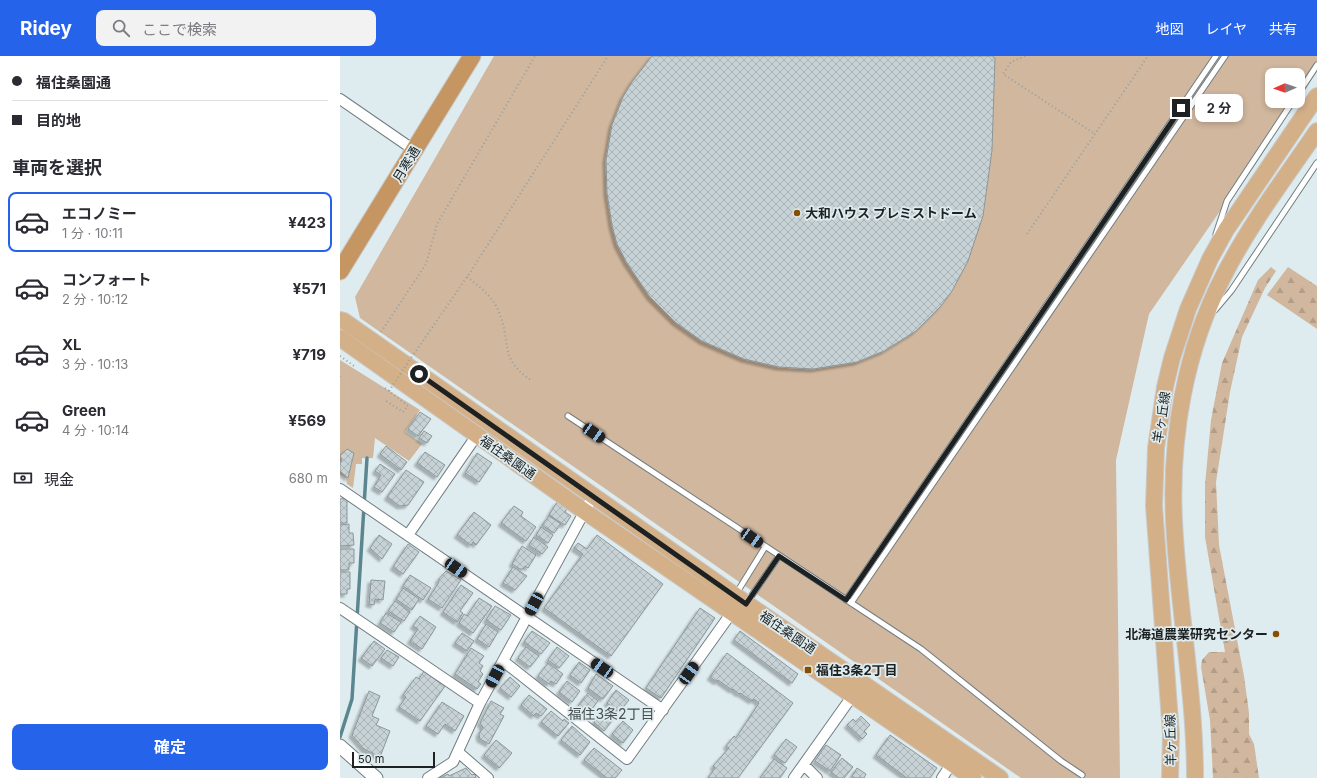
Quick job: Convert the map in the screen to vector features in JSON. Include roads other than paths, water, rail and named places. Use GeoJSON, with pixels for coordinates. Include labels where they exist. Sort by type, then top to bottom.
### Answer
{"type":"FeatureCollection","features":[{"type":"Feature","properties":{"kind":"highway","name":"月寒通"},"geometry":{"type":"LineString","coordinates":[[340,272],[472,56]]}},
{"type":"Feature","properties":{"kind":"main road","name":"羊ヶ丘線"},"geometry":{"type":"LineString","coordinates":[[1170,778],[1171,734],[1154,506],[1154,479],[1160,412],[1172,358],[1188,310],[1226,230],[1317,96]]}},
{"type":"Feature","properties":{"kind":"main road","name":"羊ヶ丘線"},"geometry":{"type":"LineString","coordinates":[[1195,778],[1195,734],[1186,661],[1174,522],[1174,466],[1179,420],[1185,386],[1204,322],[1224,276],[1235,256],[1317,131]]}},
{"type":"Feature","properties":{"kind":"main road","name":"福住桑園通"},"geometry":{"type":"LineString","coordinates":[[340,320],[593,496],[738,602],[956,757],[973,778]]}},
{"type":"Feature","properties":{"kind":"main road","name":"福住桑園通"},"geometry":{"type":"LineString","coordinates":[[340,338],[584,511],[738,602],[853,695],[956,757],[1000,778]]}},
{"type":"Feature","properties":{"kind":"street"},"geometry":{"type":"LineString","coordinates":[[340,99],[414,150]]}},
{"type":"Feature","properties":{"kind":"street"},"geometry":{"type":"LineString","coordinates":[[408,535],[478,435]]}},
{"type":"Feature","properties":{"kind":"street"},"geometry":{"type":"LineString","coordinates":[[340,489],[663,710]]}},
{"type":"Feature","properties":{"kind":"street"},"geometry":{"type":"LineString","coordinates":[[428,778],[453,762],[480,704],[593,496]]}},
{"type":"Feature","properties":{"kind":"street"},"geometry":{"type":"LineString","coordinates":[[503,662],[627,759],[738,602]]}},
{"type":"Feature","properties":{"kind":"street"},"geometry":{"type":"LineString","coordinates":[[344,611],[366,624],[480,704]]}},
{"type":"Feature","properties":{"kind":"street"},"geometry":{"type":"LineString","coordinates":[[794,778],[853,695]]}},
{"type":"Feature","properties":{"kind":"street"},"geometry":{"type":"LineString","coordinates":[[342,748],[376,778]]}},
{"type":"Feature","properties":{"kind":"street"},"geometry":{"type":"LineString","coordinates":[[458,752],[488,778]]}},
{"type":"Feature","properties":{"kind":"street"},"geometry":{"type":"LineString","coordinates":[[942,778],[956,757]]}},
{"type":"Feature","properties":{"kind":"street"},"geometry":{"type":"LineString","coordinates":[[804,765],[817,778]]}},
{"type":"Feature","properties":{"kind":"lane"},"geometry":{"type":"LineString","coordinates":[[848,601],[1216,56]]}},
{"type":"Feature","properties":{"kind":"lane"},"geometry":{"type":"LineString","coordinates":[[848,601],[1225,56]]}},
{"type":"Feature","properties":{"kind":"lane"},"geometry":{"type":"LineString","coordinates":[[1305,83],[1317,65]]}},
{"type":"Feature","properties":{"kind":"lane"},"geometry":{"type":"LineString","coordinates":[[1196,292],[1227,201],[1288,108]]}},
{"type":"Feature","properties":{"kind":"lane"},"geometry":{"type":"LineString","coordinates":[[1204,322],[1232,291],[1317,163]]}},
{"type":"Feature","properties":{"kind":"lane"},"geometry":{"type":"LineString","coordinates":[[568,416],[920,648],[1082,775]]}},
{"type":"Feature","properties":{"kind":"lane"},"geometry":{"type":"LineString","coordinates":[[738,602],[765,547]]}},
{"type":"Feature","properties":{"kind":"lane"},"geometry":{"type":"LineString","coordinates":[[738,602],[779,556]]}},
{"type":"Feature","properties":{"kind":"waterway"},"geometry":{"type":"LineString","coordinates":[[340,737],[352,699],[367,458]]}},
{"type":"Feature","properties":{"kind":"place","name":"大和ハウス プレミストドーム"},"geometry":{"type":"Point","coordinates":[797,213]}},
{"type":"Feature","properties":{"kind":"place","name":"北海道農業研究センター"},"geometry":{"type":"Point","coordinates":[1276,634]}},
{"type":"Feature","properties":{"kind":"place","name":"福住3条2丁目"},"geometry":{"type":"Point","coordinates":[808,670]}},
{"type":"Feature","properties":{"kind":"district","name":"福住3条2丁目"},"geometry":{"type":"Point","coordinates":[611,714]}}]}
